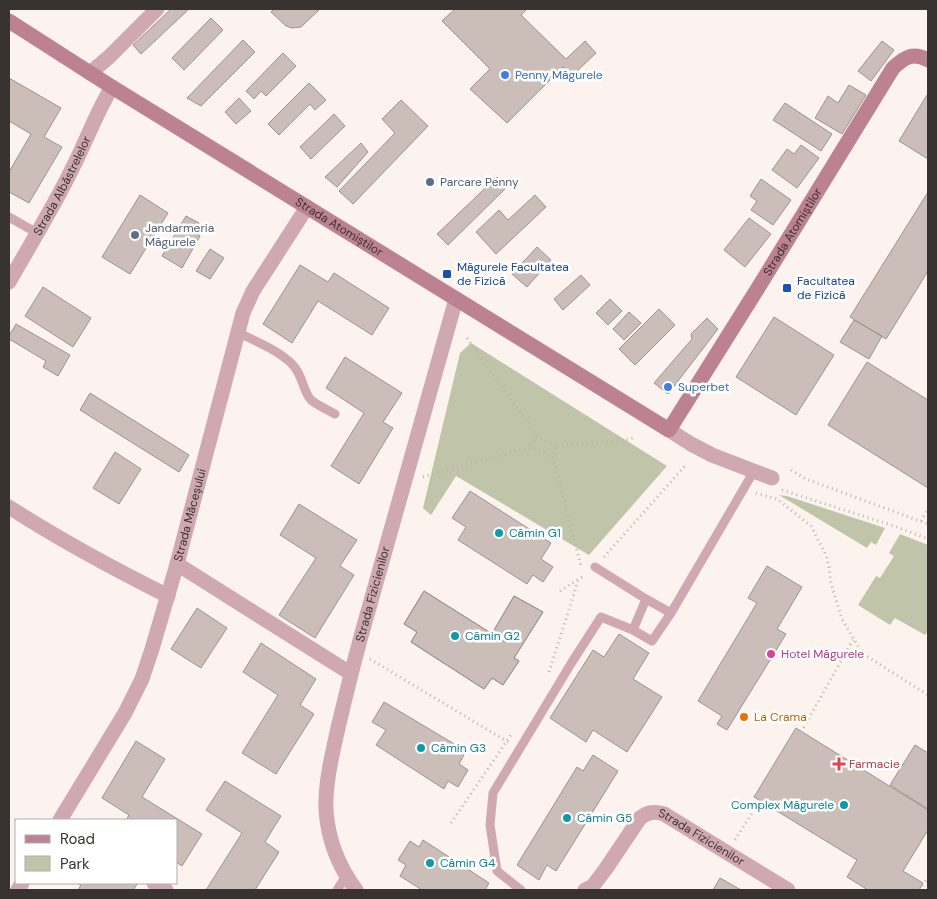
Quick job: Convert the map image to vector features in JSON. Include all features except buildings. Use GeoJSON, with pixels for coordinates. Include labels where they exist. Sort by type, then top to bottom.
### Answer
{"type":"FeatureCollection","features":[{"type":"Feature","properties":{"kind":"main road","name":"Strada Atomiștilor"},"geometry":{"type":"LineString","coordinates":[[9,21],[112,87],[670,430],[893,68],[906,57],[920,56],[928,60]]}},
{"type":"Feature","properties":{"kind":"street"},"geometry":{"type":"LineString","coordinates":[[90,73],[109,57],[157,9]]}},
{"type":"Feature","properties":{"kind":"street","name":"Strada Albăstrelelor"},"geometry":{"type":"LineString","coordinates":[[9,282],[72,170],[112,87]]}},
{"type":"Feature","properties":{"kind":"street","name":"Strada Măceșului"},"geometry":{"type":"LineString","coordinates":[[61,819],[125,713],[142,679],[178,564],[242,313],[253,290],[307,207]]}},
{"type":"Feature","properties":{"kind":"street","name":"Strada Fizicienilor"},"geometry":{"type":"LineString","coordinates":[[356,890],[346,876],[336,856],[330,836],[326,810],[328,775],[350,673],[456,299]]}},
{"type":"Feature","properties":{"kind":"street","name":"Strada Atomiștilor"},"geometry":{"type":"LineString","coordinates":[[670,430],[712,455],[772,478]]}},
{"type":"Feature","properties":{"kind":"street"},"geometry":{"type":"LineString","coordinates":[[9,507],[93,557],[168,596]]}},
{"type":"Feature","properties":{"kind":"street"},"geometry":{"type":"LineString","coordinates":[[178,564],[350,673]]}},
{"type":"Feature","properties":{"kind":"street","name":"Strada Fizicienilor"},"geometry":{"type":"LineString","coordinates":[[585,890],[592,886],[606,870],[640,818],[647,813],[655,812],[664,814],[788,890]]}},
{"type":"Feature","properties":{"kind":"lane"},"geometry":{"type":"LineString","coordinates":[[9,217],[37,233]]}},
{"type":"Feature","properties":{"kind":"lane"},"geometry":{"type":"LineString","coordinates":[[237,332],[277,353],[291,363],[300,374],[303,385],[311,400],[335,414]]}},
{"type":"Feature","properties":{"kind":"lane"},"geometry":{"type":"LineString","coordinates":[[521,890],[497,871],[490,825],[493,793],[601,617],[633,630],[652,641],[754,471]]}},
{"type":"Feature","properties":{"kind":"lane"},"geometry":{"type":"LineString","coordinates":[[596,567],[646,600],[670,613]]}},
{"type":"Feature","properties":{"kind":"lane"},"geometry":{"type":"LineString","coordinates":[[633,630],[646,600]]}},
{"type":"Feature","properties":{"kind":"lane"},"geometry":{"type":"LineString","coordinates":[[337,890],[346,876]]}},
{"type":"Feature","properties":{"kind":"path"},"geometry":{"type":"LineString","coordinates":[[467,338],[537,436],[557,446],[633,438]]}},
{"type":"Feature","properties":{"kind":"path"},"geometry":{"type":"LineString","coordinates":[[532,447],[537,436]]}},
{"type":"Feature","properties":{"kind":"path"},"geometry":{"type":"LineString","coordinates":[[557,446],[553,458],[584,576]]}},
{"type":"Feature","properties":{"kind":"path"},"geometry":{"type":"LineString","coordinates":[[423,477],[532,447],[553,458]]}},
{"type":"Feature","properties":{"kind":"path"},"geometry":{"type":"LineString","coordinates":[[560,591],[596,567],[685,466]]}},
{"type":"Feature","properties":{"kind":"path"},"geometry":{"type":"LineString","coordinates":[[791,470],[806,479],[928,524]]}},
{"type":"Feature","properties":{"kind":"path"},"geometry":{"type":"LineString","coordinates":[[743,490],[777,499],[811,526],[826,555],[831,584],[842,620],[853,640],[862,653],[928,696]]}},
{"type":"Feature","properties":{"kind":"path"},"geometry":{"type":"LineString","coordinates":[[921,521],[928,509]]}},
{"type":"Feature","properties":{"kind":"path"},"geometry":{"type":"LineString","coordinates":[[548,674],[578,580]]}},
{"type":"Feature","properties":{"kind":"path"},"geometry":{"type":"LineString","coordinates":[[801,732],[853,640]]}},
{"type":"Feature","properties":{"kind":"path"},"geometry":{"type":"LineString","coordinates":[[356,651],[520,749]]}},
{"type":"Feature","properties":{"kind":"path"},"geometry":{"type":"LineString","coordinates":[[451,823],[511,734]]}},
{"type":"Feature","properties":{"kind":"path"},"geometry":{"type":"LineString","coordinates":[[728,853],[760,800]]}},
{"type":"Feature","properties":{"kind":"path"},"geometry":{"type":"LineString","coordinates":[[920,890],[928,877]]}},
{"type":"Feature","properties":{"kind":"green space"},"geometry":{"type":"Polygon","coordinates":[[[471,343],[667,466],[589,555],[456,476],[431,515],[423,508],[460,353],[471,343]]]}},
{"type":"Feature","properties":{"kind":"green space"},"geometry":{"type":"Polygon","coordinates":[[[779,495],[885,528],[876,545],[871,542],[867,548],[779,495]]]}},
{"type":"Feature","properties":{"kind":"green space"},"geometry":{"type":"Polygon","coordinates":[[[900,534],[928,545],[928,631],[925,635],[895,618],[890,625],[858,605],[876,576],[880,578],[894,556],[889,553],[900,534]]]}},
{"type":"Feature","properties":{"kind":"place","name":"Penny Măgurele"},"geometry":{"type":"Point","coordinates":[505,75]}},
{"type":"Feature","properties":{"kind":"place","name":"Parcare Penny"},"geometry":{"type":"Point","coordinates":[430,182]}},
{"type":"Feature","properties":{"kind":"place","name":"Jandarmeria Măgurele"},"geometry":{"type":"Point","coordinates":[135,235]}},
{"type":"Feature","properties":{"kind":"place","name":"Măgurele Facultatea de Fizică"},"geometry":{"type":"Point","coordinates":[447,274]}},
{"type":"Feature","properties":{"kind":"place","name":"Facultatea de Fizică"},"geometry":{"type":"Point","coordinates":[787,288]}},
{"type":"Feature","properties":{"kind":"place","name":"Superbet"},"geometry":{"type":"Point","coordinates":[668,387]}},
{"type":"Feature","properties":{"kind":"place","name":"Cămin G1"},"geometry":{"type":"Point","coordinates":[499,533]}},
{"type":"Feature","properties":{"kind":"place","name":"Cămin G2"},"geometry":{"type":"Point","coordinates":[455,636]}},
{"type":"Feature","properties":{"kind":"place","name":"Hotel Măgurele"},"geometry":{"type":"Point","coordinates":[771,654]}},
{"type":"Feature","properties":{"kind":"place","name":"La Crama"},"geometry":{"type":"Point","coordinates":[744,717]}},
{"type":"Feature","properties":{"kind":"place","name":"Cămin G3"},"geometry":{"type":"Point","coordinates":[421,748]}},
{"type":"Feature","properties":{"kind":"place","name":"Farmacie"},"geometry":{"type":"Point","coordinates":[839,764]}},
{"type":"Feature","properties":{"kind":"place","name":"Complex Măgurele"},"geometry":{"type":"Point","coordinates":[844,805]}},
{"type":"Feature","properties":{"kind":"place","name":"Cămin G5"},"geometry":{"type":"Point","coordinates":[567,818]}},
{"type":"Feature","properties":{"kind":"place","name":"Cămin G4"},"geometry":{"type":"Point","coordinates":[430,863]}}]}
